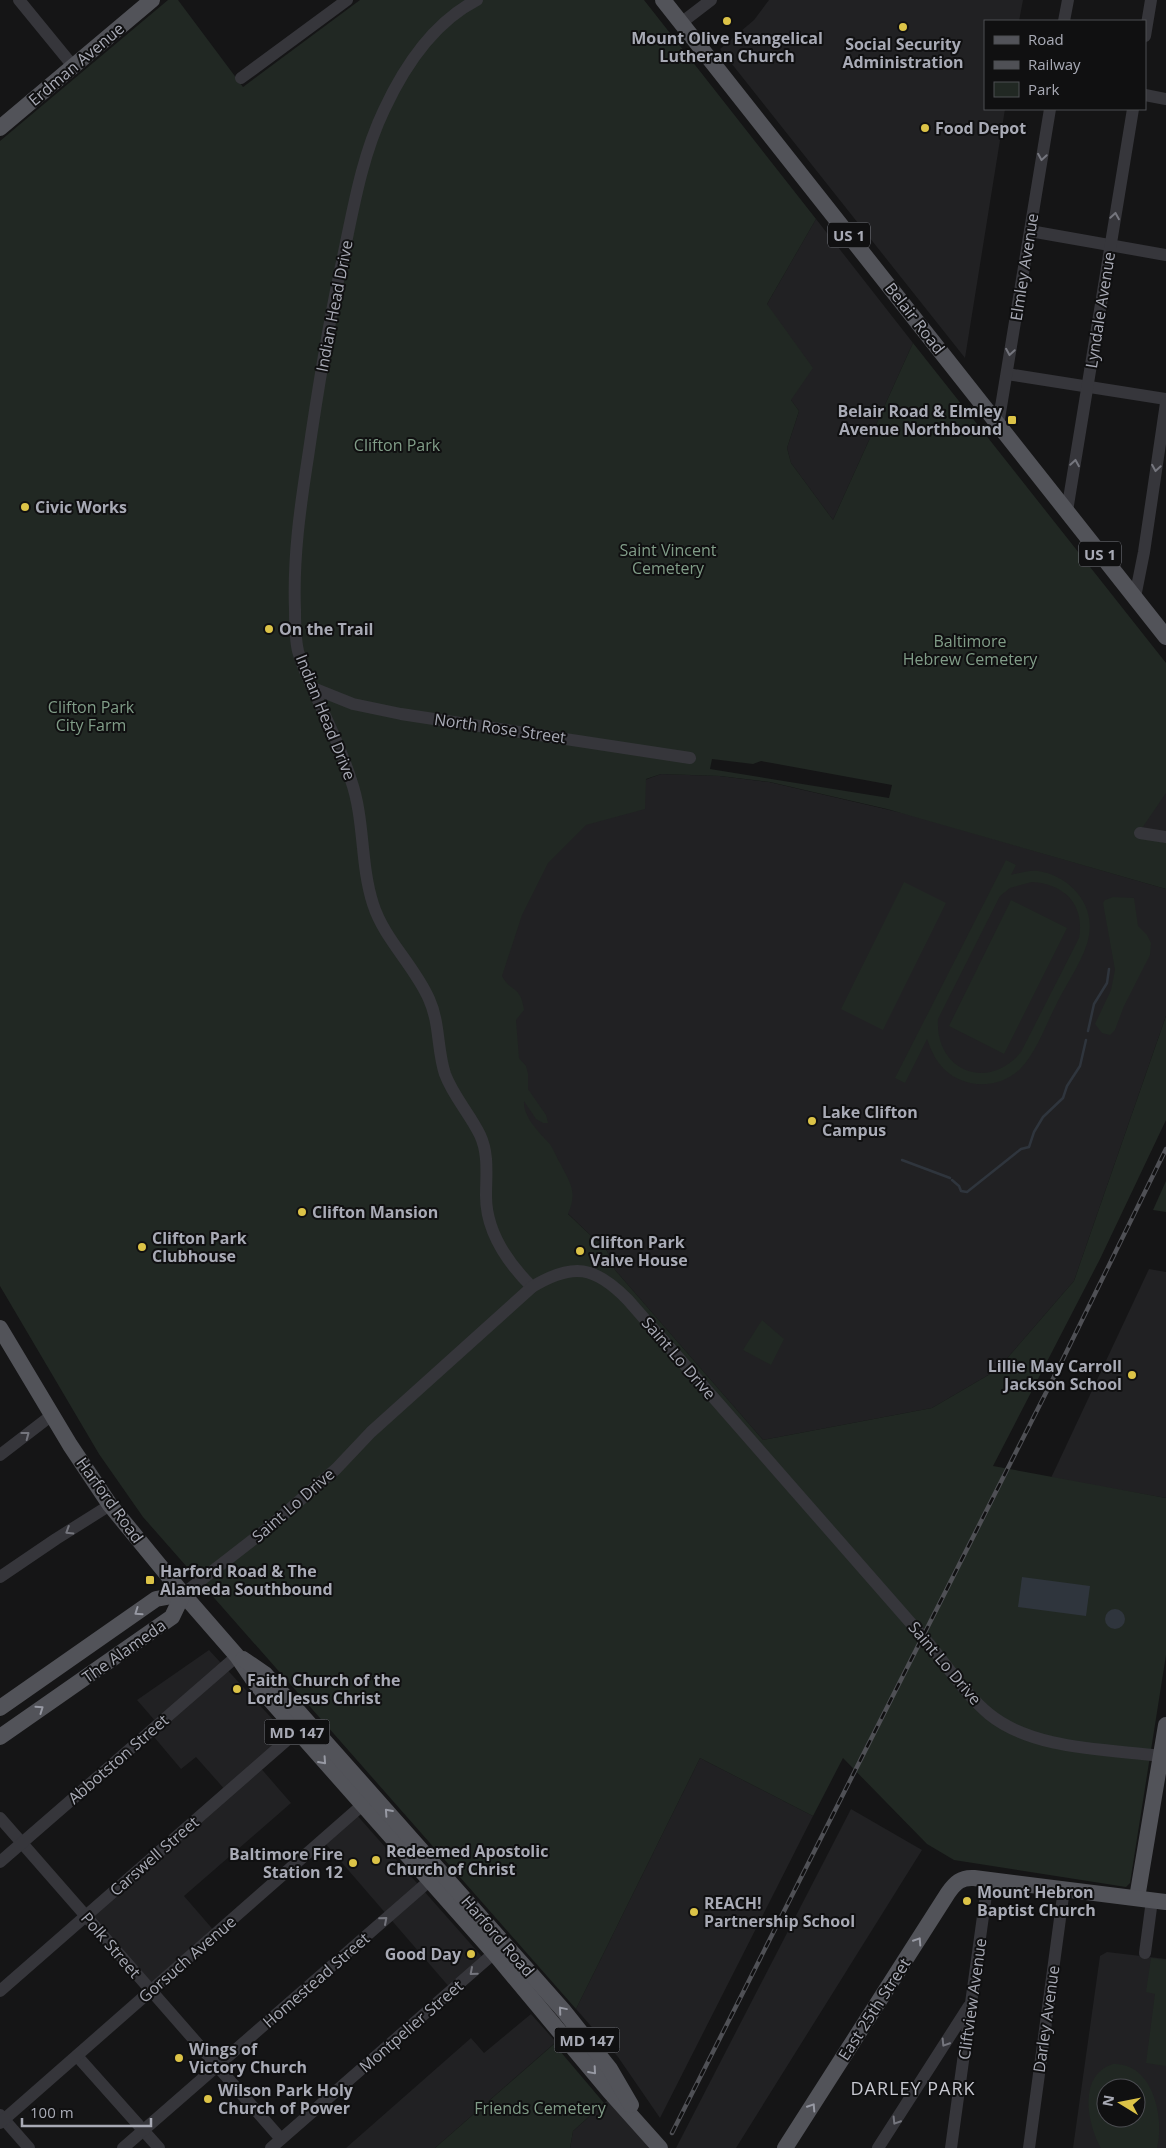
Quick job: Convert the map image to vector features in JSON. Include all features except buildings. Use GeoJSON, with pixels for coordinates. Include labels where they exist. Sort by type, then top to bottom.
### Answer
{"type":"FeatureCollection","features":[{"type":"Feature","properties":{"kind":"main road","name":"Erdman Avenue"},"geometry":{"type":"LineString","coordinates":[[0,128],[152,0]]}},
{"type":"Feature","properties":{"kind":"main road","name":"Belair Road"},"geometry":{"type":"LineString","coordinates":[[663,0],[1166,637]]}},
{"type":"Feature","properties":{"kind":"main road","name":"Harford Road"},"geometry":{"type":"LineString","coordinates":[[0,1329],[110,1505],[237,1656],[256,1684],[302,1727],[610,2069],[639,2122],[660,2148]]}},
{"type":"Feature","properties":{"kind":"main road","name":"The Alameda"},"geometry":{"type":"LineString","coordinates":[[0,1708],[156,1599],[183,1594]]}},
{"type":"Feature","properties":{"kind":"main road","name":"The Alameda"},"geometry":{"type":"LineString","coordinates":[[0,1737],[172,1617],[183,1594]]}},
{"type":"Feature","properties":{"kind":"main road"},"geometry":{"type":"LineString","coordinates":[[988,1880],[1151,1900],[1166,1725]]}},
{"type":"Feature","properties":{"kind":"main road","name":"East 25th Street"},"geometry":{"type":"LineString","coordinates":[[785,2148],[954,1884],[969,1877],[988,1880]]}},
{"type":"Feature","properties":{"kind":"street"},"geometry":{"type":"LineString","coordinates":[[19,0],[73,66]]}},
{"type":"Feature","properties":{"kind":"street","name":"Indian Head Drive"},"geometry":{"type":"LineString","coordinates":[[477,0],[455,14],[441,26],[412,61],[384,109],[366,157],[326,340],[298,520],[294,590],[296,635],[302,664],[341,752],[357,799],[368,884],[374,910],[384,929],[413,968],[430,1000],[434,1011],[444,1072],[481,1137],[484,1148],[487,1208],[491,1228],[506,1258],[532,1287]]}},
{"type":"Feature","properties":{"kind":"street"},"geometry":{"type":"LineString","coordinates":[[681,23],[711,0]]}},
{"type":"Feature","properties":{"kind":"street"},"geometry":{"type":"LineString","coordinates":[[1064,20],[1068,0]]}},
{"type":"Feature","properties":{"kind":"street"},"geometry":{"type":"LineString","coordinates":[[1146,30],[1151,0]]}},
{"type":"Feature","properties":{"kind":"street"},"geometry":{"type":"LineString","coordinates":[[241,78],[338,3]]}},
{"type":"Feature","properties":{"kind":"street"},"geometry":{"type":"LineString","coordinates":[[1146,96],[1166,99]]}},
{"type":"Feature","properties":{"kind":"street","name":"Elmley Avenue"},"geometry":{"type":"LineString","coordinates":[[998,425],[1050,110]]}},
{"type":"Feature","properties":{"kind":"street","name":"Lyndale Avenue"},"geometry":{"type":"LineString","coordinates":[[1067,511],[1133,110]]}},
{"type":"Feature","properties":{"kind":"street"},"geometry":{"type":"LineString","coordinates":[[1030,231],[1166,255]]}},
{"type":"Feature","properties":{"kind":"street"},"geometry":{"type":"LineString","coordinates":[[1007,374],[1166,399]]}},
{"type":"Feature","properties":{"kind":"street"},"geometry":{"type":"LineString","coordinates":[[1135,597],[1144,552],[1166,403]]}},
{"type":"Feature","properties":{"kind":"street","name":"North Rose Street"},"geometry":{"type":"LineString","coordinates":[[313,688],[353,704],[401,714],[690,758]]}},
{"type":"Feature","properties":{"kind":"street"},"geometry":{"type":"LineString","coordinates":[[1140,833],[1166,837]]}},
{"type":"Feature","properties":{"kind":"street","name":"Saint Lo Drive"},"geometry":{"type":"LineString","coordinates":[[183,1594],[268,1528],[336,1469],[378,1426],[532,1287],[554,1275],[574,1271],[591,1273],[614,1286],[930,1645],[969,1694],[989,1714],[1008,1727],[1038,1739],[1163,1756]]}},
{"type":"Feature","properties":{"kind":"street"},"geometry":{"type":"LineString","coordinates":[[0,1455],[52,1415]]}},
{"type":"Feature","properties":{"kind":"street"},"geometry":{"type":"LineString","coordinates":[[0,1578],[110,1505]]}},
{"type":"Feature","properties":{"kind":"street","name":"Abbotston Street"},"geometry":{"type":"LineString","coordinates":[[0,1862],[237,1656]]}},
{"type":"Feature","properties":{"kind":"street","name":"Carswell Street"},"geometry":{"type":"LineString","coordinates":[[0,1991],[302,1727]]}},
{"type":"Feature","properties":{"kind":"street","name":"Gorsuch Avenue"},"geometry":{"type":"LineString","coordinates":[[1,2119],[77,2056],[368,1800]]}},
{"type":"Feature","properties":{"kind":"street","name":"Polk Street"},"geometry":{"type":"LineString","coordinates":[[0,1818],[281,2139]]}},
{"type":"Feature","properties":{"kind":"street","name":"Homestead Street"},"geometry":{"type":"LineString","coordinates":[[123,2148],[435,1875]]}},
{"type":"Feature","properties":{"kind":"street","name":"Cliftview Avenue"},"geometry":{"type":"LineString","coordinates":[[951,2148],[988,1880]]}},
{"type":"Feature","properties":{"kind":"street","name":"Darley Avenue"},"geometry":{"type":"LineString","coordinates":[[1029,2148],[1064,1889]]}},
{"type":"Feature","properties":{"kind":"street"},"geometry":{"type":"LineString","coordinates":[[1145,1953],[1151,1900]]}},
{"type":"Feature","properties":{"kind":"street","name":"Montpelier Street"},"geometry":{"type":"LineString","coordinates":[[271,2148],[500,1948]]}},
{"type":"Feature","properties":{"kind":"street"},"geometry":{"type":"LineString","coordinates":[[878,2148],[971,2002]]}},
{"type":"Feature","properties":{"kind":"street"},"geometry":{"type":"LineString","coordinates":[[77,2056],[159,2148]]}},
{"type":"Feature","properties":{"kind":"street"},"geometry":{"type":"LineString","coordinates":[[1,2119],[29,2148]]}},
{"type":"Feature","properties":{"kind":"shaded area"},"geometry":{"type":"Polygon","coordinates":[[[769,0],[1023,0],[1019,20],[984,20],[984,110],[1005,110],[965,358],[720,49],[754,20],[769,0]]]}},
{"type":"Feature","properties":{"kind":"shaded area"},"geometry":{"type":"Polygon","coordinates":[[[816,219],[913,343],[833,520],[791,463],[787,448],[799,411],[791,400],[767,304],[816,219]]]}},
{"type":"Feature","properties":{"kind":"shaded area","name":"Lake Clifton Campus"},"geometry":{"type":"Polygon","coordinates":[[[661,774],[720,776],[769,782],[911,815],[1166,889],[1166,1016],[1074,1281],[997,1370],[932,1408],[763,1440],[615,1270],[607,1251],[540,1187],[472,1060],[514,840],[615,791],[661,774]]]}},
{"type":"Feature","properties":{"kind":"shaded area"},"geometry":{"type":"Polygon","coordinates":[[[1166,784],[1166,843],[1136,838],[1166,784]]]}},
{"type":"Feature","properties":{"kind":"shaded area","name":"Lillie May Carroll Jackson School"},"geometry":{"type":"Polygon","coordinates":[[[1149,1269],[1166,1272],[1166,1498],[1051,1478],[1149,1269]]]}},
{"type":"Feature","properties":{"kind":"shaded area"},"geometry":{"type":"Polygon","coordinates":[[[1022,1577],[1090,1586],[1086,1616],[1018,1607],[1022,1577]]]}},
{"type":"Feature","properties":{"kind":"shaded area"},"geometry":{"type":"Polygon","coordinates":[[[1115,1609],[1122,1612],[1125,1619],[1122,1626],[1115,1629],[1108,1626],[1105,1619],[1108,1612],[1115,1609]]]}},
{"type":"Feature","properties":{"kind":"shaded area"},"geometry":{"type":"Polygon","coordinates":[[[209,1650],[290,1738],[258,1765],[291,1803],[184,1896],[216,1933],[152,1990],[87,1915],[227,1792],[196,1757],[181,1769],[149,1731],[157,1723],[137,1700],[209,1650]]]}},
{"type":"Feature","properties":{"kind":"shaded area","name":"REACH! Partnership School"},"geometry":{"type":"Polygon","coordinates":[[[700,1758],[813,1816],[660,2118],[618,2057],[576,2009],[700,1758]]]}},
{"type":"Feature","properties":{"kind":"shaded area"},"geometry":{"type":"Polygon","coordinates":[[[851,1809],[922,1850],[736,2148],[676,2148],[851,1809]]]}},
{"type":"Feature","properties":{"kind":"shaded area"},"geometry":{"type":"Polygon","coordinates":[[[355,1813],[484,1959],[451,1989],[324,1842],[355,1813]]]}},
{"type":"Feature","properties":{"kind":"shaded area"},"geometry":{"type":"Polygon","coordinates":[[[1107,1952],[1166,1959],[1166,2148],[1073,2148],[1100,1956],[1107,1952]]]}},
{"type":"Feature","properties":{"kind":"shaded area"},"geometry":{"type":"Polygon","coordinates":[[[531,2014],[556,2042],[435,2148],[346,2148],[471,2038],[484,2053],[531,2014]]]}},
{"type":"Feature","properties":{"kind":"shaded area"},"geometry":{"type":"Polygon","coordinates":[[[618,2091],[663,2148],[570,2148],[573,2131],[618,2091]]]}},
{"type":"Feature","properties":{"kind":"green space","name":"Clifton Park"},"geometry":{"type":"Polygon","coordinates":[[[168,0],[178,0],[243,87],[360,0],[644,0],[816,219],[767,304],[813,368],[791,400],[799,411],[787,448],[791,463],[833,520],[913,343],[1166,663],[1166,793],[1136,837],[1166,843],[1166,889],[887,809],[770,782],[720,776],[661,774],[646,779],[645,809],[586,825],[548,863],[522,915],[502,976],[508,985],[518,992],[523,1002],[524,1010],[516,1020],[519,1058],[526,1066],[528,1089],[546,1115],[548,1123],[543,1123],[536,1119],[524,1101],[524,1107],[532,1124],[549,1143],[570,1182],[572,1199],[568,1214],[607,1251],[615,1270],[763,1440],[932,1408],[997,1370],[1074,1281],[1166,1016],[1166,1120],[1100,1259],[993,1466],[1166,1498],[1166,1655],[1130,1883],[1126,1887],[954,1860],[927,1844],[843,1758],[813,1816],[700,1758],[576,2009],[143,1517],[99,1454],[0,1286],[0,141],[168,0]],[[712,759],[710,769],[889,798],[892,785],[761,761],[753,764],[712,759]]]}},
{"type":"Feature","properties":{"kind":"green space"},"geometry":{"type":"Polygon","coordinates":[[[1006,860],[1016,865],[1011,875],[1038,871],[1059,878],[1077,892],[1088,912],[1090,923],[1087,943],[1037,1044],[1022,1067],[1004,1080],[994,1083],[983,1084],[962,1081],[941,1066],[927,1039],[905,1083],[895,1078],[1006,860]],[[1032,882],[1010,888],[1000,896],[938,1019],[939,1037],[945,1052],[954,1063],[966,1070],[979,1073],[994,1071],[1008,1064],[1021,1052],[1079,938],[1079,916],[1070,898],[1054,887],[1032,882]]]}},
{"type":"Feature","properties":{"kind":"green space"},"geometry":{"type":"Polygon","coordinates":[[[904,882],[946,903],[883,1030],[841,1009],[904,882]]]}},
{"type":"Feature","properties":{"kind":"green space"},"geometry":{"type":"Polygon","coordinates":[[[1113,897],[1134,898],[1138,926],[1147,935],[1151,943],[1150,955],[1124,1006],[1115,1030],[1110,1035],[1102,1033],[1095,1024],[1111,990],[1115,970],[1103,903],[1105,900],[1113,897]]]}},
{"type":"Feature","properties":{"kind":"green space"},"geometry":{"type":"Polygon","coordinates":[[[1011,900],[1067,928],[1004,1054],[949,1026],[1011,900]]]}},
{"type":"Feature","properties":{"kind":"green space"},"geometry":{"type":"Polygon","coordinates":[[[1166,1181],[1166,1212],[1153,1210],[1166,1181]]]}},
{"type":"Feature","properties":{"kind":"green space"},"geometry":{"type":"Polygon","coordinates":[[[762,1320],[784,1339],[771,1365],[743,1350],[762,1320]]]}},
{"type":"Feature","properties":{"kind":"green space"},"geometry":{"type":"Polygon","coordinates":[[[1151,1958],[1166,1960],[1166,2066],[1146,2063],[1155,1994],[1146,1992],[1151,1958]]]}},
{"type":"Feature","properties":{"kind":"green space","name":"Friends Cemetery"},"geometry":{"type":"Polygon","coordinates":[[[554,2044],[604,2103],[573,2131],[570,2148],[435,2148],[554,2044]]]}},
{"type":"Feature","properties":{"kind":"green space"},"geometry":{"type":"Polygon","coordinates":[[[1113,2064],[1127,2066],[1138,2072],[1143,2078],[1096,2078],[1096,2128],[1146,2128],[1146,2081],[1153,2094],[1157,2108],[1159,2136],[1157,2148],[1101,2148],[1089,2113],[1090,2089],[1094,2078],[1102,2070],[1113,2064]]]}},
{"type":"Feature","properties":{"kind":"waterway"},"geometry":{"type":"LineString","coordinates":[[1088,1031],[1094,1004],[1107,983],[1109,969]]}},
{"type":"Feature","properties":{"kind":"waterway"},"geometry":{"type":"LineString","coordinates":[[952,1180],[959,1186],[961,1191],[967,1192],[1021,1149],[1029,1147],[1034,1132],[1043,1117],[1063,1098],[1067,1086],[1080,1066],[1086,1040]]}},
{"type":"Feature","properties":{"kind":"waterway"},"geometry":{"type":"LineString","coordinates":[[902,1160],[950,1178]]}},
{"type":"Feature","properties":{"kind":"railway"},"geometry":{"type":"LineString","coordinates":[[672,2133],[1062,1361],[1166,1149]]}},
{"type":"Feature","properties":{"kind":"place","name":"Mount Olive Evangelical Lutheran Church"},"geometry":{"type":"Point","coordinates":[727,21]}},
{"type":"Feature","properties":{"kind":"place","name":"Social Security Administration"},"geometry":{"type":"Point","coordinates":[903,27]}},
{"type":"Feature","properties":{"kind":"place","name":"Food Depot"},"geometry":{"type":"Point","coordinates":[925,128]}},
{"type":"Feature","properties":{"kind":"place","name":"Belair Road & Elmley Avenue Northbound"},"geometry":{"type":"Point","coordinates":[1012,420]}},
{"type":"Feature","properties":{"kind":"place","name":"Civic Works"},"geometry":{"type":"Point","coordinates":[25,507]}},
{"type":"Feature","properties":{"kind":"place","name":"On the Trail"},"geometry":{"type":"Point","coordinates":[269,629]}},
{"type":"Feature","properties":{"kind":"place","name":"Lake Clifton Campus"},"geometry":{"type":"Point","coordinates":[812,1121]}},
{"type":"Feature","properties":{"kind":"place","name":"Clifton Mansion"},"geometry":{"type":"Point","coordinates":[302,1212]}},
{"type":"Feature","properties":{"kind":"place","name":"Clifton Park Clubhouse"},"geometry":{"type":"Point","coordinates":[142,1247]}},
{"type":"Feature","properties":{"kind":"place","name":"Clifton Park Valve House"},"geometry":{"type":"Point","coordinates":[580,1251]}},
{"type":"Feature","properties":{"kind":"place","name":"Lillie May Carroll Jackson School"},"geometry":{"type":"Point","coordinates":[1132,1375]}},
{"type":"Feature","properties":{"kind":"place","name":"Harford Road & The Alameda Southbound"},"geometry":{"type":"Point","coordinates":[150,1580]}},
{"type":"Feature","properties":{"kind":"place","name":"Faith Church of the Lord Jesus Christ"},"geometry":{"type":"Point","coordinates":[237,1689]}},
{"type":"Feature","properties":{"kind":"place","name":"Redeemed Apostolic Church of Christ"},"geometry":{"type":"Point","coordinates":[376,1860]}},
{"type":"Feature","properties":{"kind":"place","name":"Baltimore Fire Station 12"},"geometry":{"type":"Point","coordinates":[353,1863]}},
{"type":"Feature","properties":{"kind":"place","name":"Mount Hebron Baptist Church"},"geometry":{"type":"Point","coordinates":[967,1901]}},
{"type":"Feature","properties":{"kind":"place","name":"REACH! Partnership School"},"geometry":{"type":"Point","coordinates":[694,1912]}},
{"type":"Feature","properties":{"kind":"place","name":"Good Day"},"geometry":{"type":"Point","coordinates":[471,1954]}},
{"type":"Feature","properties":{"kind":"place","name":"Wings of Victory Church"},"geometry":{"type":"Point","coordinates":[179,2058]}},
{"type":"Feature","properties":{"kind":"place","name":"Wilson Park Holy Church of Power"},"geometry":{"type":"Point","coordinates":[208,2099]}},
{"type":"Feature","properties":{"kind":"district","name":"DARLEY PARK"},"geometry":{"type":"Point","coordinates":[913,2088]}},
{"type":"Feature","properties":{"kind":"park label","name":"Saint Vincent Cemetery"},"geometry":{"type":"Point","coordinates":[668,559]}},
{"type":"Feature","properties":{"kind":"park label","name":"Baltimore Hebrew Cemetery"},"geometry":{"type":"Point","coordinates":[970,650]}},
{"type":"Feature","properties":{"kind":"park label","name":"Clifton Park City Farm"},"geometry":{"type":"Point","coordinates":[91,716]}}]}
